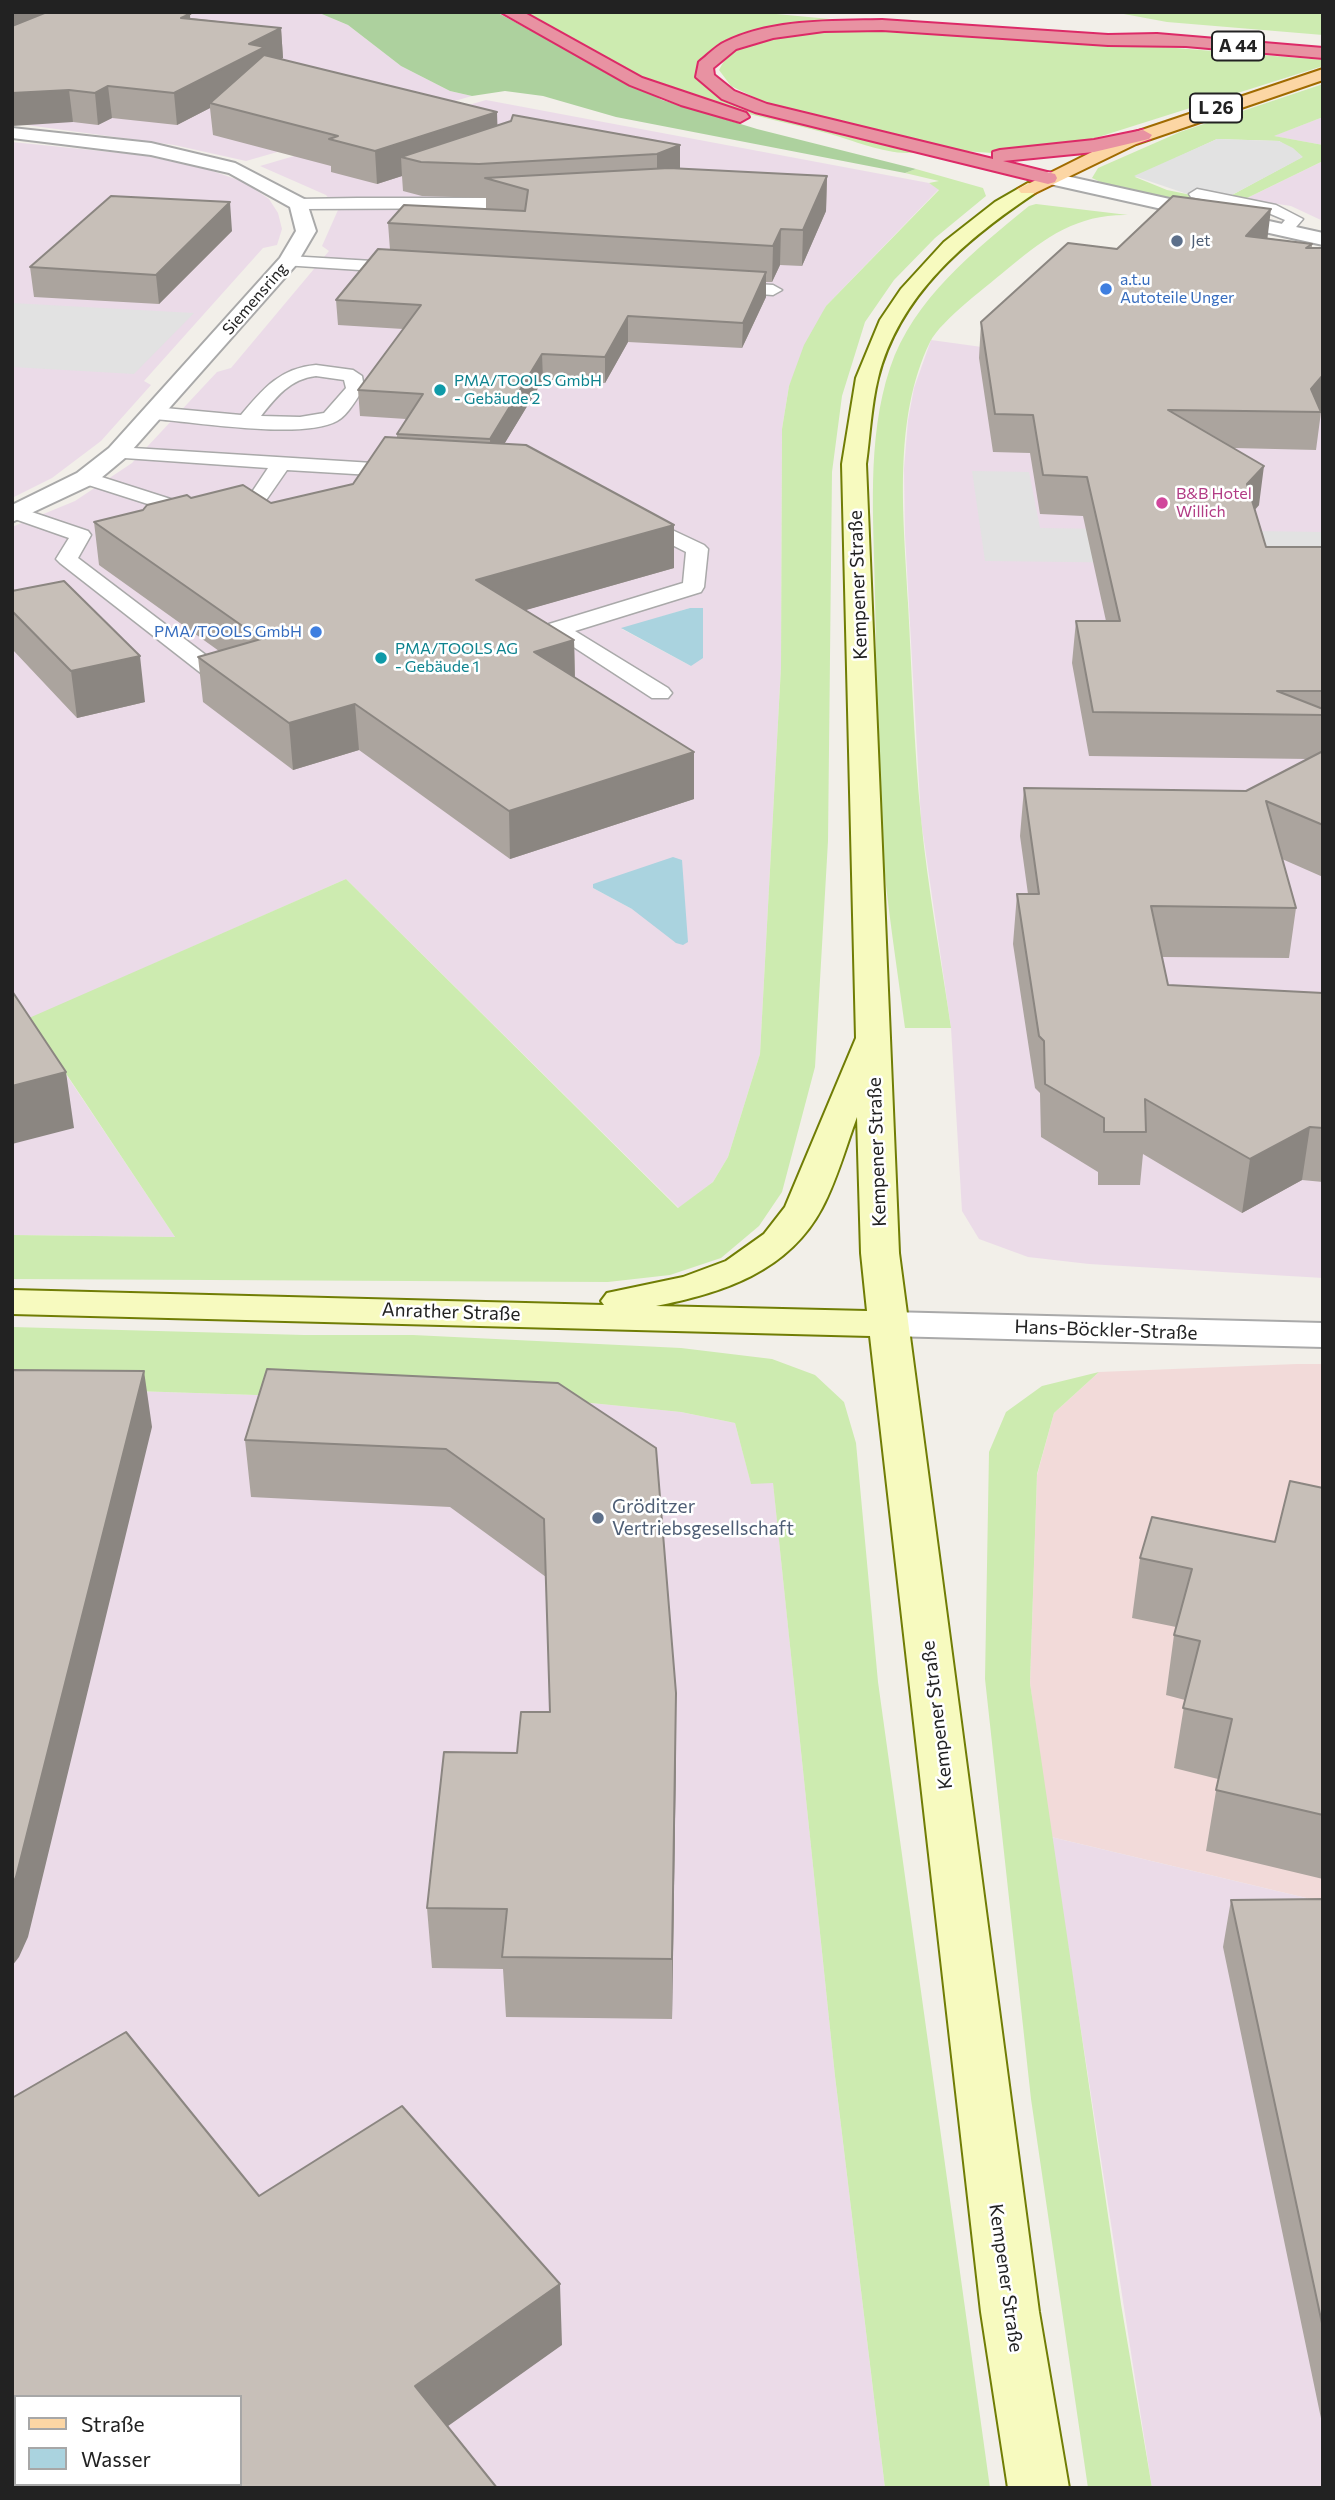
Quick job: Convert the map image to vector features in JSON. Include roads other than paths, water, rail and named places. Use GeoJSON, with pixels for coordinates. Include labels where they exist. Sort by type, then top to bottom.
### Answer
{"type":"FeatureCollection","features":[{"type":"Feature","properties":{"kind":"highway"},"geometry":{"type":"LineString","coordinates":[[509,12],[547,29],[611,70],[682,99],[1027,189]]}},
{"type":"Feature","properties":{"kind":"highway","name":"A 44"},"geometry":{"type":"LineString","coordinates":[[831,12],[1184,41],[1289,45],[1323,42]]}},
{"type":"Feature","properties":{"kind":"highway","name":"A 44"},"geometry":{"type":"LineString","coordinates":[[947,12],[1289,45],[1323,53]]}},
{"type":"Feature","properties":{"kind":"highway"},"geometry":{"type":"LineString","coordinates":[[1154,24],[1289,45]]}},
{"type":"Feature","properties":{"kind":"highway"},"geometry":{"type":"LineString","coordinates":[[1048,178],[946,155],[743,102],[711,84],[703,72],[716,53],[749,39],[843,25],[919,26],[1112,40],[1184,41]]}},
{"type":"Feature","properties":{"kind":"highway"},"geometry":{"type":"LineString","coordinates":[[946,155],[1016,156],[1143,135]]}},
{"type":"Feature","properties":{"kind":"main road","name":"Kempener Straße"},"geometry":{"type":"LineString","coordinates":[[1039,2488],[1010,2312],[880,1254],[854,464],[868,377],[902,300],[954,244],[1027,189],[1048,178],[1143,135],[1323,74]]}},
{"type":"Feature","properties":{"kind":"main road"},"geometry":{"type":"LineString","coordinates":[[528,1315],[635,1299],[693,1287],[740,1269],[778,1242],[803,1208],[873,1034]]}},
{"type":"Feature","properties":{"kind":"main road","name":"Anrather Straße"},"geometry":{"type":"LineString","coordinates":[[12,1302],[889,1324]]}},
{"type":"Feature","properties":{"kind":"street"},"geometry":{"type":"LineString","coordinates":[[12,133],[151,149],[235,169],[299,204]]}},
{"type":"Feature","properties":{"kind":"street"},"geometry":{"type":"LineString","coordinates":[[1048,178],[1255,226]]}},
{"type":"Feature","properties":{"kind":"street"},"geometry":{"type":"LineString","coordinates":[[1027,189],[1323,239]]}},
{"type":"Feature","properties":{"kind":"street","name":"Siemensring"},"geometry":{"type":"LineString","coordinates":[[15,514],[86,478],[117,453],[154,413],[289,261],[306,231],[299,204]]}},
{"type":"Feature","properties":{"kind":"street","name":"Hans-Böckler-Straße"},"geometry":{"type":"LineString","coordinates":[[889,1324],[1323,1335]]}},
{"type":"Feature","properties":{"kind":"lane"},"geometry":{"type":"LineString","coordinates":[[353,201],[393,184]]}},
{"type":"Feature","properties":{"kind":"lane"},"geometry":{"type":"LineString","coordinates":[[1197,194],[1282,211],[1295,219],[1284,231]]}},
{"type":"Feature","properties":{"kind":"lane"},"geometry":{"type":"LineString","coordinates":[[299,204],[353,201],[480,206],[550,202]]}},
{"type":"Feature","properties":{"kind":"lane"},"geometry":{"type":"LineString","coordinates":[[289,261],[421,269]]}},
{"type":"Feature","properties":{"kind":"lane"},"geometry":{"type":"LineString","coordinates":[[705,286],[773,290]]}},
{"type":"Feature","properties":{"kind":"lane"},"geometry":{"type":"LineString","coordinates":[[154,413],[247,419],[318,423],[331,417],[355,388],[353,376],[330,371],[300,372],[282,378],[247,419]]}},
{"type":"Feature","properties":{"kind":"lane"},"geometry":{"type":"LineString","coordinates":[[117,453],[427,473]]}},
{"type":"Feature","properties":{"kind":"lane"},"geometry":{"type":"LineString","coordinates":[[169,527],[255,502],[281,463]]}},
{"type":"Feature","properties":{"kind":"lane"},"geometry":{"type":"LineString","coordinates":[[86,478],[205,517]]}},
{"type":"Feature","properties":{"kind":"lane"},"geometry":{"type":"LineString","coordinates":[[613,508],[697,549],[693,587],[557,629],[660,693]]}},
{"type":"Feature","properties":{"kind":"lane"},"geometry":{"type":"LineString","coordinates":[[15,514],[91,538],[67,559],[228,683]]}},
{"type":"Feature","properties":{"kind":"water"},"geometry":{"type":"Polygon","coordinates":[[[690,608],[703,608],[703,658],[691,666],[621,628],[690,608]]]}},
{"type":"Feature","properties":{"kind":"water"},"geometry":{"type":"Polygon","coordinates":[[[673,857],[682,860],[688,942],[683,945],[676,943],[632,909],[593,888],[593,884],[673,857]]]}},
{"type":"Feature","properties":{"kind":"place","name":"Jet"},"geometry":{"type":"Point","coordinates":[1177,241]}},
{"type":"Feature","properties":{"kind":"place","name":"a.t.u Autoteile Unger"},"geometry":{"type":"Point","coordinates":[1106,289]}},
{"type":"Feature","properties":{"kind":"place","name":"PMA/TOOLS GmbH - Gebäude 2"},"geometry":{"type":"Point","coordinates":[440,390]}},
{"type":"Feature","properties":{"kind":"place","name":"B&B Hotel Willich"},"geometry":{"type":"Point","coordinates":[1162,503]}},
{"type":"Feature","properties":{"kind":"place","name":"PMA/TOOLS GmbH"},"geometry":{"type":"Point","coordinates":[316,632]}},
{"type":"Feature","properties":{"kind":"place","name":"PMA/TOOLS AG - Gebäude 1"},"geometry":{"type":"Point","coordinates":[381,658]}},
{"type":"Feature","properties":{"kind":"place","name":"Gröditzer Vertriebsgesellschaft"},"geometry":{"type":"Point","coordinates":[598,1518]}}]}
